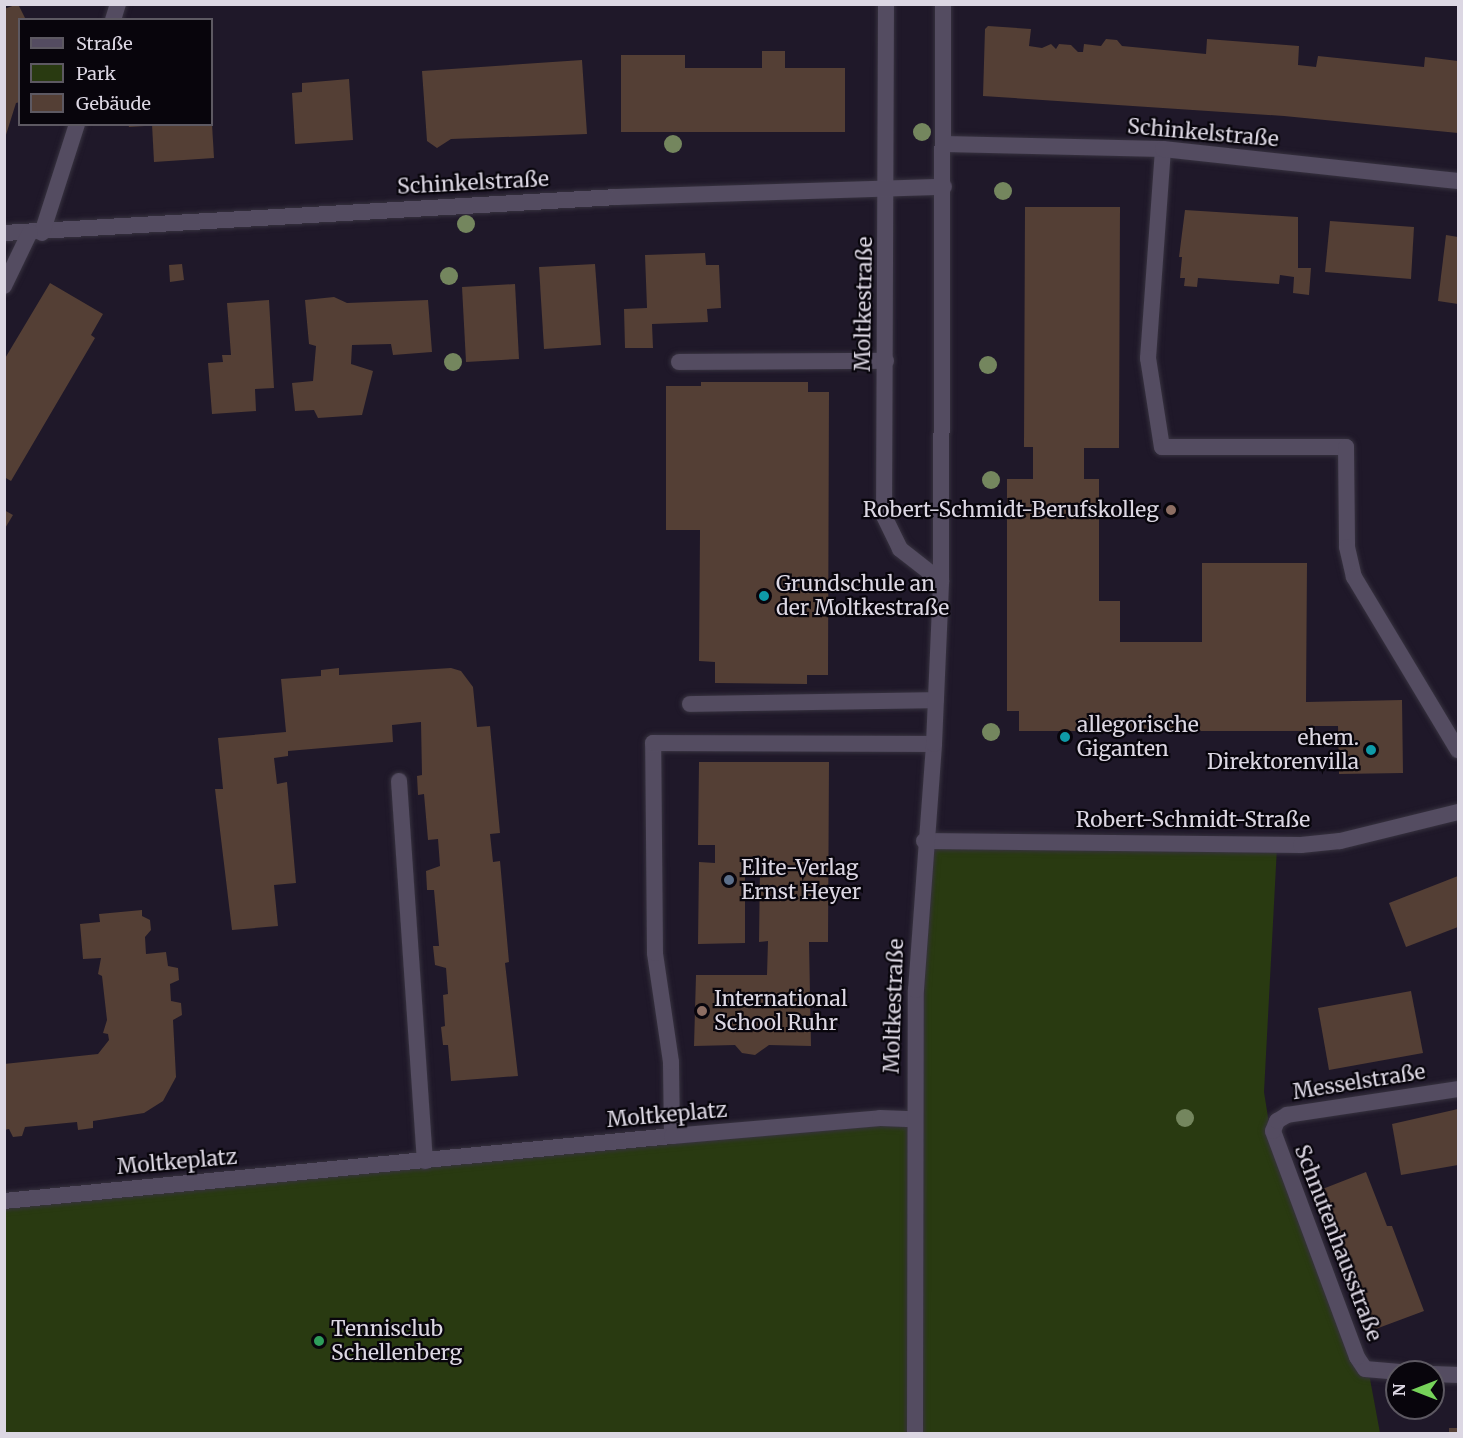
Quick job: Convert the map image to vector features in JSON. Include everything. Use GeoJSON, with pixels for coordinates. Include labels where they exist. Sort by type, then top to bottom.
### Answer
{"type":"FeatureCollection","features":[{"type":"Feature","properties":{"kind":"street","name":"Moltkestraße"},"geometry":{"type":"LineString","coordinates":[[886,4],[888,188],[884,516],[900,549],[941,581]]}},
{"type":"Feature","properties":{"kind":"street","name":"Moltkestraße"},"geometry":{"type":"LineString","coordinates":[[915,1434],[913,1119],[924,841],[934,744],[941,581],[943,4]]}},
{"type":"Feature","properties":{"kind":"street"},"geometry":{"type":"LineString","coordinates":[[4,286],[36,232],[76,126]]}},
{"type":"Feature","properties":{"kind":"street","name":"Schinkelstraße"},"geometry":{"type":"LineString","coordinates":[[944,144],[1162,149],[1458,181]]}},
{"type":"Feature","properties":{"kind":"street"},"geometry":{"type":"LineString","coordinates":[[1162,149],[1148,358],[1162,447],[1346,447],[1347,547],[1354,577],[1458,750]]}},
{"type":"Feature","properties":{"kind":"street","name":"Schinkelstraße"},"geometry":{"type":"LineString","coordinates":[[4,233],[536,201],[944,187]]}},
{"type":"Feature","properties":{"kind":"street"},"geometry":{"type":"LineString","coordinates":[[679,362],[886,362]]}},
{"type":"Feature","properties":{"kind":"street"},"geometry":{"type":"LineString","coordinates":[[690,704],[936,700]]}},
{"type":"Feature","properties":{"kind":"street"},"geometry":{"type":"LineString","coordinates":[[672,1137],[671,1062],[655,953],[653,743],[934,744]]}},
{"type":"Feature","properties":{"kind":"street"},"geometry":{"type":"LineString","coordinates":[[399,782],[425,1161]]}},
{"type":"Feature","properties":{"kind":"street","name":"Robert-Schmidt-Straße"},"geometry":{"type":"LineString","coordinates":[[924,841],[1301,845],[1340,841],[1458,812]]}},
{"type":"Feature","properties":{"kind":"street","name":"Messelstraße"},"geometry":{"type":"LineString","coordinates":[[1273,1131],[1277,1121],[1287,1115],[1458,1089]]}},
{"type":"Feature","properties":{"kind":"street","name":"Moltkeplatz"},"geometry":{"type":"LineString","coordinates":[[4,1201],[880,1118],[913,1119]]}},
{"type":"Feature","properties":{"kind":"street","name":"Schnutenhausstraße"},"geometry":{"type":"LineString","coordinates":[[1273,1131],[1357,1357],[1365,1370],[1385,1371]]}},
{"type":"Feature","properties":{"kind":"green space"},"geometry":{"type":"Polygon","coordinates":[[[927,844],[1277,847],[1264,1092],[1271,1136],[1370,1379],[1380,1433],[916,1434],[927,844]]]}},
{"type":"Feature","properties":{"kind":"green space"},"geometry":{"type":"Polygon","coordinates":[[[879,1120],[912,1120],[914,1433],[5,1433],[4,1208],[671,1144],[879,1120]]]}},
{"type":"Feature","properties":{"kind":"building"},"geometry":{"type":"Polygon","coordinates":[[[18,4],[25,18],[18,18],[18,102],[5,138],[5,154],[4,9],[18,4]]]}},
{"type":"Feature","properties":{"kind":"building"},"geometry":{"type":"Polygon","coordinates":[[[988,26],[1031,29],[1029,46],[1042,48],[1051,44],[1056,49],[1059,44],[1071,45],[1078,52],[1083,52],[1084,44],[1101,46],[1106,39],[1117,40],[1122,46],[1206,54],[1207,39],[1299,46],[1298,65],[1316,67],[1318,56],[1424,67],[1425,57],[1458,61],[1458,133],[1284,116],[983,96],[985,29],[988,26]]]}},
{"type":"Feature","properties":{"kind":"building"},"geometry":{"type":"Polygon","coordinates":[[[762,51],[785,51],[785,68],[845,68],[845,132],[621,132],[621,55],[685,55],[685,68],[762,68],[762,51]]]}},
{"type":"Feature","properties":{"kind":"building"},"geometry":{"type":"Polygon","coordinates":[[[582,60],[587,134],[451,139],[437,148],[427,141],[422,71],[582,60]]]}},
{"type":"Feature","properties":{"kind":"building"},"geometry":{"type":"Polygon","coordinates":[[[349,79],[353,140],[295,144],[292,93],[302,92],[302,83],[349,79]]]}},
{"type":"Feature","properties":{"kind":"building"},"geometry":{"type":"Polygon","coordinates":[[[152,126],[212,126],[214,158],[154,162],[152,126]]]}},
{"type":"Feature","properties":{"kind":"building","name":"Robert-Schmidt-Berufskolleg"},"geometry":{"type":"Polygon","coordinates":[[[1025,207],[1120,207],[1119,448],[1084,448],[1084,479],[1099,479],[1099,601],[1120,601],[1120,642],[1202,642],[1202,563],[1307,563],[1306,702],[1402,700],[1403,773],[1339,774],[1338,726],[1306,726],[1306,731],[1019,731],[1019,711],[1007,711],[1007,479],[1033,479],[1033,447],[1024,447],[1025,207]]]}},
{"type":"Feature","properties":{"kind":"building"},"geometry":{"type":"Polygon","coordinates":[[[1185,210],[1298,217],[1298,268],[1311,268],[1309,295],[1293,293],[1294,277],[1280,275],[1279,284],[1198,278],[1197,287],[1184,286],[1185,278],[1180,278],[1182,257],[1179,257],[1185,210]]]}},
{"type":"Feature","properties":{"kind":"building"},"geometry":{"type":"Polygon","coordinates":[[[1330,221],[1414,227],[1411,279],[1325,272],[1330,221]]]}},
{"type":"Feature","properties":{"kind":"building"},"geometry":{"type":"Polygon","coordinates":[[[1446,235],[1458,237],[1458,304],[1438,301],[1446,235]]]}},
{"type":"Feature","properties":{"kind":"building"},"geometry":{"type":"Polygon","coordinates":[[[705,253],[706,265],[719,265],[721,308],[707,309],[708,322],[652,324],[653,348],[625,348],[624,309],[647,308],[645,255],[705,253]]]}},
{"type":"Feature","properties":{"kind":"building"},"geometry":{"type":"Polygon","coordinates":[[[182,264],[184,280],[170,282],[169,265],[182,264]]]}},
{"type":"Feature","properties":{"kind":"building"},"geometry":{"type":"Polygon","coordinates":[[[595,264],[601,345],[544,349],[539,267],[595,264]]]}},
{"type":"Feature","properties":{"kind":"building"},"geometry":{"type":"Polygon","coordinates":[[[50,283],[103,314],[91,335],[95,338],[11,481],[4,477],[4,360],[50,283]]]}},
{"type":"Feature","properties":{"kind":"building"},"geometry":{"type":"Polygon","coordinates":[[[515,284],[519,359],[466,362],[462,287],[515,284]]]}},
{"type":"Feature","properties":{"kind":"building"},"geometry":{"type":"Polygon","coordinates":[[[334,297],[347,303],[428,300],[432,352],[393,355],[391,344],[352,345],[351,364],[373,371],[362,415],[318,418],[314,410],[295,411],[292,383],[313,381],[316,346],[309,344],[305,300],[334,297]]]}},
{"type":"Feature","properties":{"kind":"building"},"geometry":{"type":"Polygon","coordinates":[[[269,300],[274,388],[255,389],[256,411],[212,414],[208,363],[223,362],[222,355],[231,355],[227,303],[269,300]]]}},
{"type":"Feature","properties":{"kind":"building","name":"Grundschule an der Moltkestraße"},"geometry":{"type":"Polygon","coordinates":[[[701,382],[808,382],[808,392],[829,392],[828,675],[807,675],[807,684],[715,683],[715,662],[699,661],[700,530],[666,530],[666,386],[701,386],[701,382]]]}},
{"type":"Feature","properties":{"kind":"building"},"geometry":{"type":"Polygon","coordinates":[[[4,510],[13,515],[4,530],[4,510]]]}},
{"type":"Feature","properties":{"kind":"building"},"geometry":{"type":"Polygon","coordinates":[[[339,668],[339,675],[451,668],[461,671],[473,687],[477,727],[490,726],[500,833],[490,834],[493,862],[500,861],[509,962],[505,963],[518,1076],[451,1081],[448,1045],[443,1045],[441,1027],[445,1026],[443,995],[448,994],[446,968],[435,965],[433,946],[439,946],[434,890],[427,890],[426,871],[440,866],[438,839],[428,840],[424,794],[418,795],[417,776],[422,775],[421,722],[392,725],[393,742],[288,751],[288,756],[274,758],[277,784],[287,782],[296,883],[274,885],[278,926],[232,930],[215,789],[223,789],[218,738],[286,732],[281,679],[321,676],[321,670],[339,668]]]}},
{"type":"Feature","properties":{"kind":"building"},"geometry":{"type":"Polygon","coordinates":[[[699,762],[829,762],[828,942],[809,942],[811,1046],[769,1045],[755,1055],[742,1053],[735,1045],[694,1046],[696,975],[767,975],[768,941],[759,942],[760,864],[753,864],[745,865],[745,943],[698,944],[699,862],[715,863],[715,845],[698,845],[699,762]]]}},
{"type":"Feature","properties":{"kind":"building"},"geometry":{"type":"Polygon","coordinates":[[[1458,876],[1458,927],[1406,947],[1389,903],[1458,876]]]}},
{"type":"Feature","properties":{"kind":"building"},"geometry":{"type":"Polygon","coordinates":[[[142,910],[142,916],[150,920],[151,930],[145,937],[146,954],[166,952],[168,966],[178,968],[179,980],[170,984],[171,1001],[181,1003],[182,1015],[173,1020],[176,1077],[163,1101],[144,1113],[93,1121],[93,1128],[78,1130],[77,1122],[25,1127],[22,1136],[13,1137],[9,1129],[4,1130],[4,1064],[98,1054],[109,1040],[108,1034],[103,1033],[107,1020],[102,976],[98,974],[101,958],[83,959],[80,924],[100,922],[99,914],[142,910]]]}},
{"type":"Feature","properties":{"kind":"building"},"geometry":{"type":"Polygon","coordinates":[[[1411,991],[1423,1053],[1329,1070],[1318,1008],[1411,991]]]}},
{"type":"Feature","properties":{"kind":"building"},"geometry":{"type":"Polygon","coordinates":[[[1458,1109],[1458,1165],[1401,1175],[1392,1124],[1458,1109]]]}},
{"type":"Feature","properties":{"kind":"building"},"geometry":{"type":"Polygon","coordinates":[[[1366,1172],[1387,1226],[1392,1226],[1424,1311],[1373,1330],[1320,1190],[1366,1172]]]}},
{"type":"Feature","properties":{"kind":"building"},"geometry":{"type":"Polygon","coordinates":[[[1449,1428],[1458,1428],[1458,1434],[1449,1434],[1449,1428]]]}},
{"type":"Feature","properties":{"kind":"place","name":"Robert-Schmidt-Berufskolleg"},"geometry":{"type":"Point","coordinates":[1171,510]}},
{"type":"Feature","properties":{"kind":"place","name":"Grundschule an der Moltkestraße"},"geometry":{"type":"Point","coordinates":[764,596]}},
{"type":"Feature","properties":{"kind":"place","name":"allegorische Giganten"},"geometry":{"type":"Point","coordinates":[1065,737]}},
{"type":"Feature","properties":{"kind":"place","name":"ehem. Direktorenvilla"},"geometry":{"type":"Point","coordinates":[1371,750]}},
{"type":"Feature","properties":{"kind":"place","name":"Elite-Verlag Ernst Heyer"},"geometry":{"type":"Point","coordinates":[729,880]}},
{"type":"Feature","properties":{"kind":"place","name":"International School Ruhr"},"geometry":{"type":"Point","coordinates":[702,1011]}},
{"type":"Feature","properties":{"kind":"place","name":"Tennisclub Schellenberg"},"geometry":{"type":"Point","coordinates":[319,1341]}}]}
